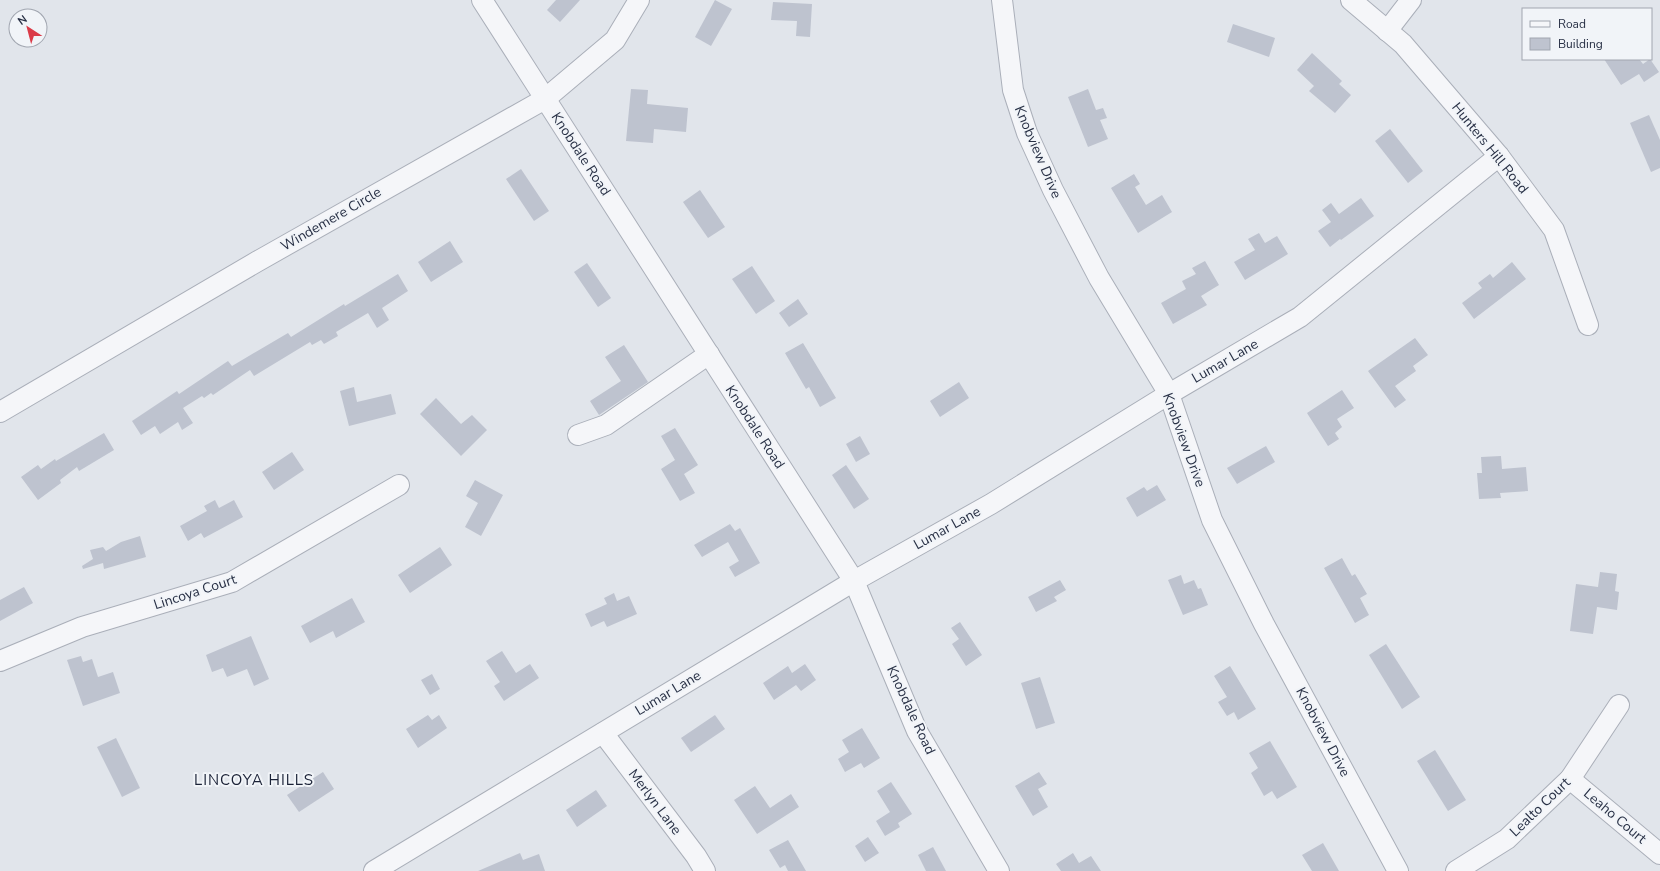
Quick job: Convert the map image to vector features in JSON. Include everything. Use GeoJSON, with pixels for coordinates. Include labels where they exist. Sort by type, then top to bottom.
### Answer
{"type":"FeatureCollection","features":[{"type":"Feature","properties":{"kind":"street","name":"Knobdale Road"},"geometry":{"type":"LineString","coordinates":[[482,0],[854,581],[917,731],[998,871]]}},
{"type":"Feature","properties":{"kind":"street","name":"Windemere Circle"},"geometry":{"type":"LineString","coordinates":[[0,412],[252,265],[545,99],[615,40],[639,0]]}},
{"type":"Feature","properties":{"kind":"street","name":"Knobview Drive"},"geometry":{"type":"LineString","coordinates":[[1002,0],[1013,90],[1027,133],[1053,190],[1099,278],[1169,394],[1212,520],[1264,624],[1398,871]]}},
{"type":"Feature","properties":{"kind":"street","name":"Hunters Hill Road"},"geometry":{"type":"LineString","coordinates":[[1351,0],[1403,44],[1499,156],[1554,230],[1588,325]]}},
{"type":"Feature","properties":{"kind":"street"},"geometry":{"type":"LineString","coordinates":[[1387,31],[1411,0]]}},
{"type":"Feature","properties":{"kind":"street","name":"Lumar Lane"},"geometry":{"type":"LineString","coordinates":[[374,871],[854,581],[991,504],[1169,394],[1300,317],[1499,156]]}},
{"type":"Feature","properties":{"kind":"street"},"geometry":{"type":"LineString","coordinates":[[578,435],[606,425],[709,354]]}},
{"type":"Feature","properties":{"kind":"street","name":"Lincoya Court"},"geometry":{"type":"LineString","coordinates":[[0,661],[82,627],[232,582],[399,485]]}},
{"type":"Feature","properties":{"kind":"street","name":"Lealto Court"},"geometry":{"type":"LineString","coordinates":[[1456,871],[1507,839],[1570,779],[1619,705]]}},
{"type":"Feature","properties":{"kind":"street","name":"Merlyn Lane"},"geometry":{"type":"LineString","coordinates":[[603,733],[696,856],[705,871]]}},
{"type":"Feature","properties":{"kind":"street","name":"Leaho Court"},"geometry":{"type":"LineString","coordinates":[[1570,779],[1660,854]]}},
{"type":"Feature","properties":{"kind":"building"},"geometry":{"type":"Polygon","coordinates":[[[556,0],[580,0],[560,22],[547,10],[556,0]]]}},
{"type":"Feature","properties":{"kind":"building"},"geometry":{"type":"Polygon","coordinates":[[[715,0],[732,9],[711,46],[695,37],[715,0]]]}},
{"type":"Feature","properties":{"kind":"building"},"geometry":{"type":"Polygon","coordinates":[[[773,2],[812,4],[810,37],[796,36],[797,21],[771,20],[773,2]]]}},
{"type":"Feature","properties":{"kind":"building"},"geometry":{"type":"Polygon","coordinates":[[[1233,24],[1275,38],[1269,57],[1227,42],[1233,24]]]}},
{"type":"Feature","properties":{"kind":"building"},"geometry":{"type":"Polygon","coordinates":[[[1312,53],[1342,81],[1339,84],[1351,95],[1335,113],[1309,91],[1314,86],[1297,70],[1312,53]]]}},
{"type":"Feature","properties":{"kind":"building"},"geometry":{"type":"Polygon","coordinates":[[[1605,60],[1640,60],[1643,64],[1651,60],[1659,72],[1644,82],[1639,74],[1621,85],[1605,60]]]}},
{"type":"Feature","properties":{"kind":"building"},"geometry":{"type":"Polygon","coordinates":[[[631,89],[648,90],[647,104],[688,108],[686,132],[654,129],[653,143],[626,141],[631,89]]]}},
{"type":"Feature","properties":{"kind":"building"},"geometry":{"type":"Polygon","coordinates":[[[1088,89],[1096,110],[1103,108],[1107,118],[1100,120],[1108,139],[1088,147],[1068,97],[1088,89]]]}},
{"type":"Feature","properties":{"kind":"building"},"geometry":{"type":"Polygon","coordinates":[[[1649,115],[1660,140],[1660,168],[1651,172],[1630,123],[1649,115]]]}},
{"type":"Feature","properties":{"kind":"building"},"geometry":{"type":"Polygon","coordinates":[[[1390,129],[1423,171],[1408,183],[1375,141],[1390,129]]]}},
{"type":"Feature","properties":{"kind":"building"},"geometry":{"type":"Polygon","coordinates":[[[521,169],[549,211],[534,221],[506,179],[521,169]]]}},
{"type":"Feature","properties":{"kind":"building"},"geometry":{"type":"Polygon","coordinates":[[[1134,174],[1140,184],[1135,187],[1146,205],[1162,195],[1172,212],[1138,233],[1111,188],[1134,174]]]}},
{"type":"Feature","properties":{"kind":"building"},"geometry":{"type":"Polygon","coordinates":[[[700,190],[725,227],[708,238],[683,202],[700,190]]]}},
{"type":"Feature","properties":{"kind":"building"},"geometry":{"type":"Polygon","coordinates":[[[1361,198],[1374,216],[1330,247],[1318,231],[1331,222],[1322,210],[1331,203],[1339,214],[1361,198]]]}},
{"type":"Feature","properties":{"kind":"building"},"geometry":{"type":"Polygon","coordinates":[[[1259,233],[1265,243],[1277,236],[1288,254],[1245,280],[1234,262],[1255,250],[1248,239],[1259,233]]]}},
{"type":"Feature","properties":{"kind":"building"},"geometry":{"type":"Polygon","coordinates":[[[450,241],[463,262],[431,282],[418,262],[450,241]]]}},
{"type":"Feature","properties":{"kind":"building"},"geometry":{"type":"Polygon","coordinates":[[[1205,261],[1219,285],[1201,296],[1207,305],[1173,324],[1161,303],[1186,289],[1182,281],[1196,274],[1192,268],[1205,261]]]}},
{"type":"Feature","properties":{"kind":"building"},"geometry":{"type":"Polygon","coordinates":[[[1512,262],[1526,279],[1474,319],[1462,303],[1482,288],[1478,283],[1490,274],[1493,278],[1512,262]]]}},
{"type":"Feature","properties":{"kind":"building"},"geometry":{"type":"Polygon","coordinates":[[[587,263],[611,298],[598,307],[574,272],[587,263]]]}},
{"type":"Feature","properties":{"kind":"building"},"geometry":{"type":"Polygon","coordinates":[[[752,266],[775,301],[756,314],[732,279],[752,266]]]}},
{"type":"Feature","properties":{"kind":"building"},"geometry":{"type":"Polygon","coordinates":[[[398,274],[408,291],[382,308],[389,320],[377,328],[368,313],[336,332],[338,336],[324,344],[321,340],[312,345],[310,342],[254,376],[250,370],[213,395],[211,393],[204,398],[202,396],[183,408],[193,423],[182,430],[178,422],[160,434],[155,426],[141,435],[132,421],[177,391],[179,394],[228,361],[232,366],[288,333],[291,337],[344,304],[345,306],[398,274]]]}},
{"type":"Feature","properties":{"kind":"building"},"geometry":{"type":"Polygon","coordinates":[[[798,299],[808,314],[789,327],[779,313],[798,299]]]}},
{"type":"Feature","properties":{"kind":"building"},"geometry":{"type":"Polygon","coordinates":[[[1415,338],[1428,355],[1413,366],[1416,371],[1395,386],[1406,400],[1395,408],[1368,371],[1415,338]]]}},
{"type":"Feature","properties":{"kind":"building"},"geometry":{"type":"Polygon","coordinates":[[[803,343],[836,398],[820,407],[809,387],[806,389],[785,353],[803,343]]]}},
{"type":"Feature","properties":{"kind":"building"},"geometry":{"type":"Polygon","coordinates":[[[624,345],[648,382],[599,415],[590,401],[621,381],[605,357],[624,345]]]}},
{"type":"Feature","properties":{"kind":"building"},"geometry":{"type":"Polygon","coordinates":[[[959,382],[969,398],[940,417],[930,401],[959,382]]]}},
{"type":"Feature","properties":{"kind":"building"},"geometry":{"type":"Polygon","coordinates":[[[354,387],[357,402],[391,394],[396,414],[349,426],[340,391],[354,387]]]}},
{"type":"Feature","properties":{"kind":"building"},"geometry":{"type":"Polygon","coordinates":[[[1342,390],[1354,408],[1337,419],[1342,427],[1335,433],[1339,439],[1328,446],[1307,413],[1342,390]]]}},
{"type":"Feature","properties":{"kind":"building"},"geometry":{"type":"Polygon","coordinates":[[[436,398],[461,424],[472,415],[487,430],[461,456],[420,414],[436,398]]]}},
{"type":"Feature","properties":{"kind":"building"},"geometry":{"type":"Polygon","coordinates":[[[675,428],[698,465],[684,474],[695,493],[680,501],[661,469],[675,460],[661,436],[675,428]]]}},
{"type":"Feature","properties":{"kind":"building"},"geometry":{"type":"Polygon","coordinates":[[[104,433],[114,450],[79,471],[77,467],[60,480],[61,483],[38,500],[21,477],[38,465],[41,469],[55,459],[56,461],[104,433]]]}},
{"type":"Feature","properties":{"kind":"building"},"geometry":{"type":"Polygon","coordinates":[[[860,436],[870,454],[856,462],[846,444],[860,436]]]}},
{"type":"Feature","properties":{"kind":"building"},"geometry":{"type":"Polygon","coordinates":[[[1266,446],[1275,462],[1237,484],[1227,468],[1266,446]]]}},
{"type":"Feature","properties":{"kind":"building"},"geometry":{"type":"Polygon","coordinates":[[[292,452],[304,470],[274,490],[262,472],[292,452]]]}},
{"type":"Feature","properties":{"kind":"building"},"geometry":{"type":"Polygon","coordinates":[[[1501,456],[1502,469],[1526,467],[1528,491],[1500,493],[1501,498],[1479,499],[1477,473],[1482,473],[1481,457],[1501,456]]]}},
{"type":"Feature","properties":{"kind":"building"},"geometry":{"type":"Polygon","coordinates":[[[846,465],[869,499],[854,509],[832,475],[846,465]]]}},
{"type":"Feature","properties":{"kind":"building"},"geometry":{"type":"Polygon","coordinates":[[[475,480],[503,495],[481,536],[465,527],[478,503],[466,496],[475,480]]]}},
{"type":"Feature","properties":{"kind":"building"},"geometry":{"type":"Polygon","coordinates":[[[1157,485],[1166,500],[1137,517],[1126,498],[1144,487],[1147,491],[1157,485]]]}},
{"type":"Feature","properties":{"kind":"building"},"geometry":{"type":"Polygon","coordinates":[[[215,500],[219,508],[234,500],[243,517],[204,538],[201,533],[188,541],[180,526],[207,511],[204,506],[215,500]]]}},
{"type":"Feature","properties":{"kind":"building"},"geometry":{"type":"Polygon","coordinates":[[[730,524],[735,531],[740,528],[760,563],[735,577],[729,567],[739,561],[728,542],[702,557],[694,545],[730,524]]]}},
{"type":"Feature","properties":{"kind":"building"},"geometry":{"type":"Polygon","coordinates":[[[140,536],[146,557],[104,569],[103,563],[83,569],[82,566],[93,559],[90,550],[103,547],[106,551],[121,542],[140,536]]]}},
{"type":"Feature","properties":{"kind":"building"},"geometry":{"type":"Polygon","coordinates":[[[440,547],[452,565],[410,593],[398,575],[440,547]]]}},
{"type":"Feature","properties":{"kind":"building"},"geometry":{"type":"Polygon","coordinates":[[[1342,558],[1352,576],[1355,574],[1367,594],[1360,598],[1369,615],[1355,623],[1324,568],[1342,558]]]}},
{"type":"Feature","properties":{"kind":"building"},"geometry":{"type":"Polygon","coordinates":[[[1600,572],[1617,574],[1615,591],[1619,592],[1617,610],[1597,607],[1593,634],[1570,631],[1576,584],[1598,587],[1600,572]]]}},
{"type":"Feature","properties":{"kind":"building"},"geometry":{"type":"Polygon","coordinates":[[[1181,575],[1184,584],[1194,580],[1198,589],[1201,588],[1208,605],[1183,615],[1168,580],[1181,575]]]}},
{"type":"Feature","properties":{"kind":"building"},"geometry":{"type":"Polygon","coordinates":[[[1060,580],[1066,590],[1054,597],[1057,601],[1036,612],[1028,597],[1060,580]]]}},
{"type":"Feature","properties":{"kind":"building"},"geometry":{"type":"Polygon","coordinates":[[[24,587],[33,603],[0,621],[0,600],[24,587]]]}},
{"type":"Feature","properties":{"kind":"building"},"geometry":{"type":"Polygon","coordinates":[[[614,593],[617,601],[629,596],[637,614],[607,627],[604,621],[591,627],[585,614],[607,604],[604,598],[614,593]]]}},
{"type":"Feature","properties":{"kind":"building"},"geometry":{"type":"Polygon","coordinates":[[[352,598],[365,622],[336,638],[333,631],[310,643],[301,626],[352,598]]]}},
{"type":"Feature","properties":{"kind":"building"},"geometry":{"type":"Polygon","coordinates":[[[960,622],[982,655],[966,666],[952,644],[959,639],[951,628],[960,622]]]}},
{"type":"Feature","properties":{"kind":"building"},"geometry":{"type":"Polygon","coordinates":[[[251,636],[269,679],[254,686],[247,669],[227,677],[223,668],[212,672],[206,655],[251,636]]]}},
{"type":"Feature","properties":{"kind":"building"},"geometry":{"type":"Polygon","coordinates":[[[1386,644],[1420,697],[1402,709],[1369,655],[1386,644]]]}},
{"type":"Feature","properties":{"kind":"building"},"geometry":{"type":"Polygon","coordinates":[[[502,651],[516,673],[530,664],[539,678],[504,701],[494,686],[500,682],[486,661],[502,651]]]}},
{"type":"Feature","properties":{"kind":"building"},"geometry":{"type":"Polygon","coordinates":[[[81,656],[83,662],[92,659],[98,677],[113,672],[120,693],[83,706],[67,660],[81,656]]]}},
{"type":"Feature","properties":{"kind":"building"},"geometry":{"type":"Polygon","coordinates":[[[805,664],[816,680],[801,691],[796,685],[774,700],[763,683],[788,666],[792,673],[805,664]]]}},
{"type":"Feature","properties":{"kind":"building"},"geometry":{"type":"Polygon","coordinates":[[[1230,666],[1256,709],[1238,720],[1234,712],[1227,716],[1218,702],[1227,697],[1214,676],[1230,666]]]}},
{"type":"Feature","properties":{"kind":"building"},"geometry":{"type":"Polygon","coordinates":[[[432,674],[440,689],[430,695],[421,680],[432,674]]]}},
{"type":"Feature","properties":{"kind":"building"},"geometry":{"type":"Polygon","coordinates":[[[1040,677],[1055,723],[1036,729],[1021,683],[1040,677]]]}},
{"type":"Feature","properties":{"kind":"building"},"geometry":{"type":"Polygon","coordinates":[[[428,715],[432,720],[439,715],[447,728],[418,748],[406,729],[428,715]]]}},
{"type":"Feature","properties":{"kind":"building"},"geometry":{"type":"Polygon","coordinates":[[[715,715],[725,729],[691,752],[681,738],[715,715]]]}},
{"type":"Feature","properties":{"kind":"building"},"geometry":{"type":"Polygon","coordinates":[[[862,728],[880,758],[864,768],[861,763],[845,772],[838,759],[849,752],[842,740],[862,728]]]}},
{"type":"Feature","properties":{"kind":"building"},"geometry":{"type":"Polygon","coordinates":[[[116,738],[140,788],[122,797],[97,747],[116,738]]]}},
{"type":"Feature","properties":{"kind":"building"},"geometry":{"type":"Polygon","coordinates":[[[1270,741],[1297,787],[1277,799],[1272,791],[1264,796],[1251,773],[1258,768],[1249,753],[1270,741]]]}},
{"type":"Feature","properties":{"kind":"building"},"geometry":{"type":"Polygon","coordinates":[[[1435,750],[1466,800],[1448,811],[1417,761],[1435,750]]]}},
{"type":"Feature","properties":{"kind":"building"},"geometry":{"type":"Polygon","coordinates":[[[323,772],[334,789],[299,812],[287,795],[323,772]]]}},
{"type":"Feature","properties":{"kind":"building"},"geometry":{"type":"Polygon","coordinates":[[[1039,772],[1047,784],[1038,789],[1048,807],[1033,816],[1015,786],[1039,772]]]}},
{"type":"Feature","properties":{"kind":"building"},"geometry":{"type":"Polygon","coordinates":[[[891,782],[912,814],[898,823],[900,827],[885,836],[876,821],[890,812],[877,791],[891,782]]]}},
{"type":"Feature","properties":{"kind":"building"},"geometry":{"type":"Polygon","coordinates":[[[755,786],[770,808],[791,794],[799,807],[757,834],[734,800],[755,786]]]}},
{"type":"Feature","properties":{"kind":"building"},"geometry":{"type":"Polygon","coordinates":[[[596,790],[607,806],[577,827],[566,810],[596,790]]]}},
{"type":"Feature","properties":{"kind":"building"},"geometry":{"type":"Polygon","coordinates":[[[868,837],[879,853],[865,862],[855,846],[868,837]]]}},
{"type":"Feature","properties":{"kind":"building"},"geometry":{"type":"Polygon","coordinates":[[[788,840],[806,871],[788,871],[785,865],[780,868],[769,850],[788,840]]]}},
{"type":"Feature","properties":{"kind":"building"},"geometry":{"type":"Polygon","coordinates":[[[1323,843],[1339,871],[1312,871],[1302,855],[1323,843]]]}},
{"type":"Feature","properties":{"kind":"building"},"geometry":{"type":"Polygon","coordinates":[[[933,847],[946,871],[926,871],[918,855],[933,847]]]}},
{"type":"Feature","properties":{"kind":"building"},"geometry":{"type":"Polygon","coordinates":[[[520,853],[523,860],[539,854],[545,871],[478,871],[520,853]]]}},
{"type":"Feature","properties":{"kind":"building"},"geometry":{"type":"Polygon","coordinates":[[[1073,853],[1079,863],[1091,856],[1101,871],[1061,871],[1056,864],[1073,853]]]}},
{"type":"Feature","properties":{"kind":"district","name":"LINCOYA HILLS"},"geometry":{"type":"Point","coordinates":[254,780]}}]}
